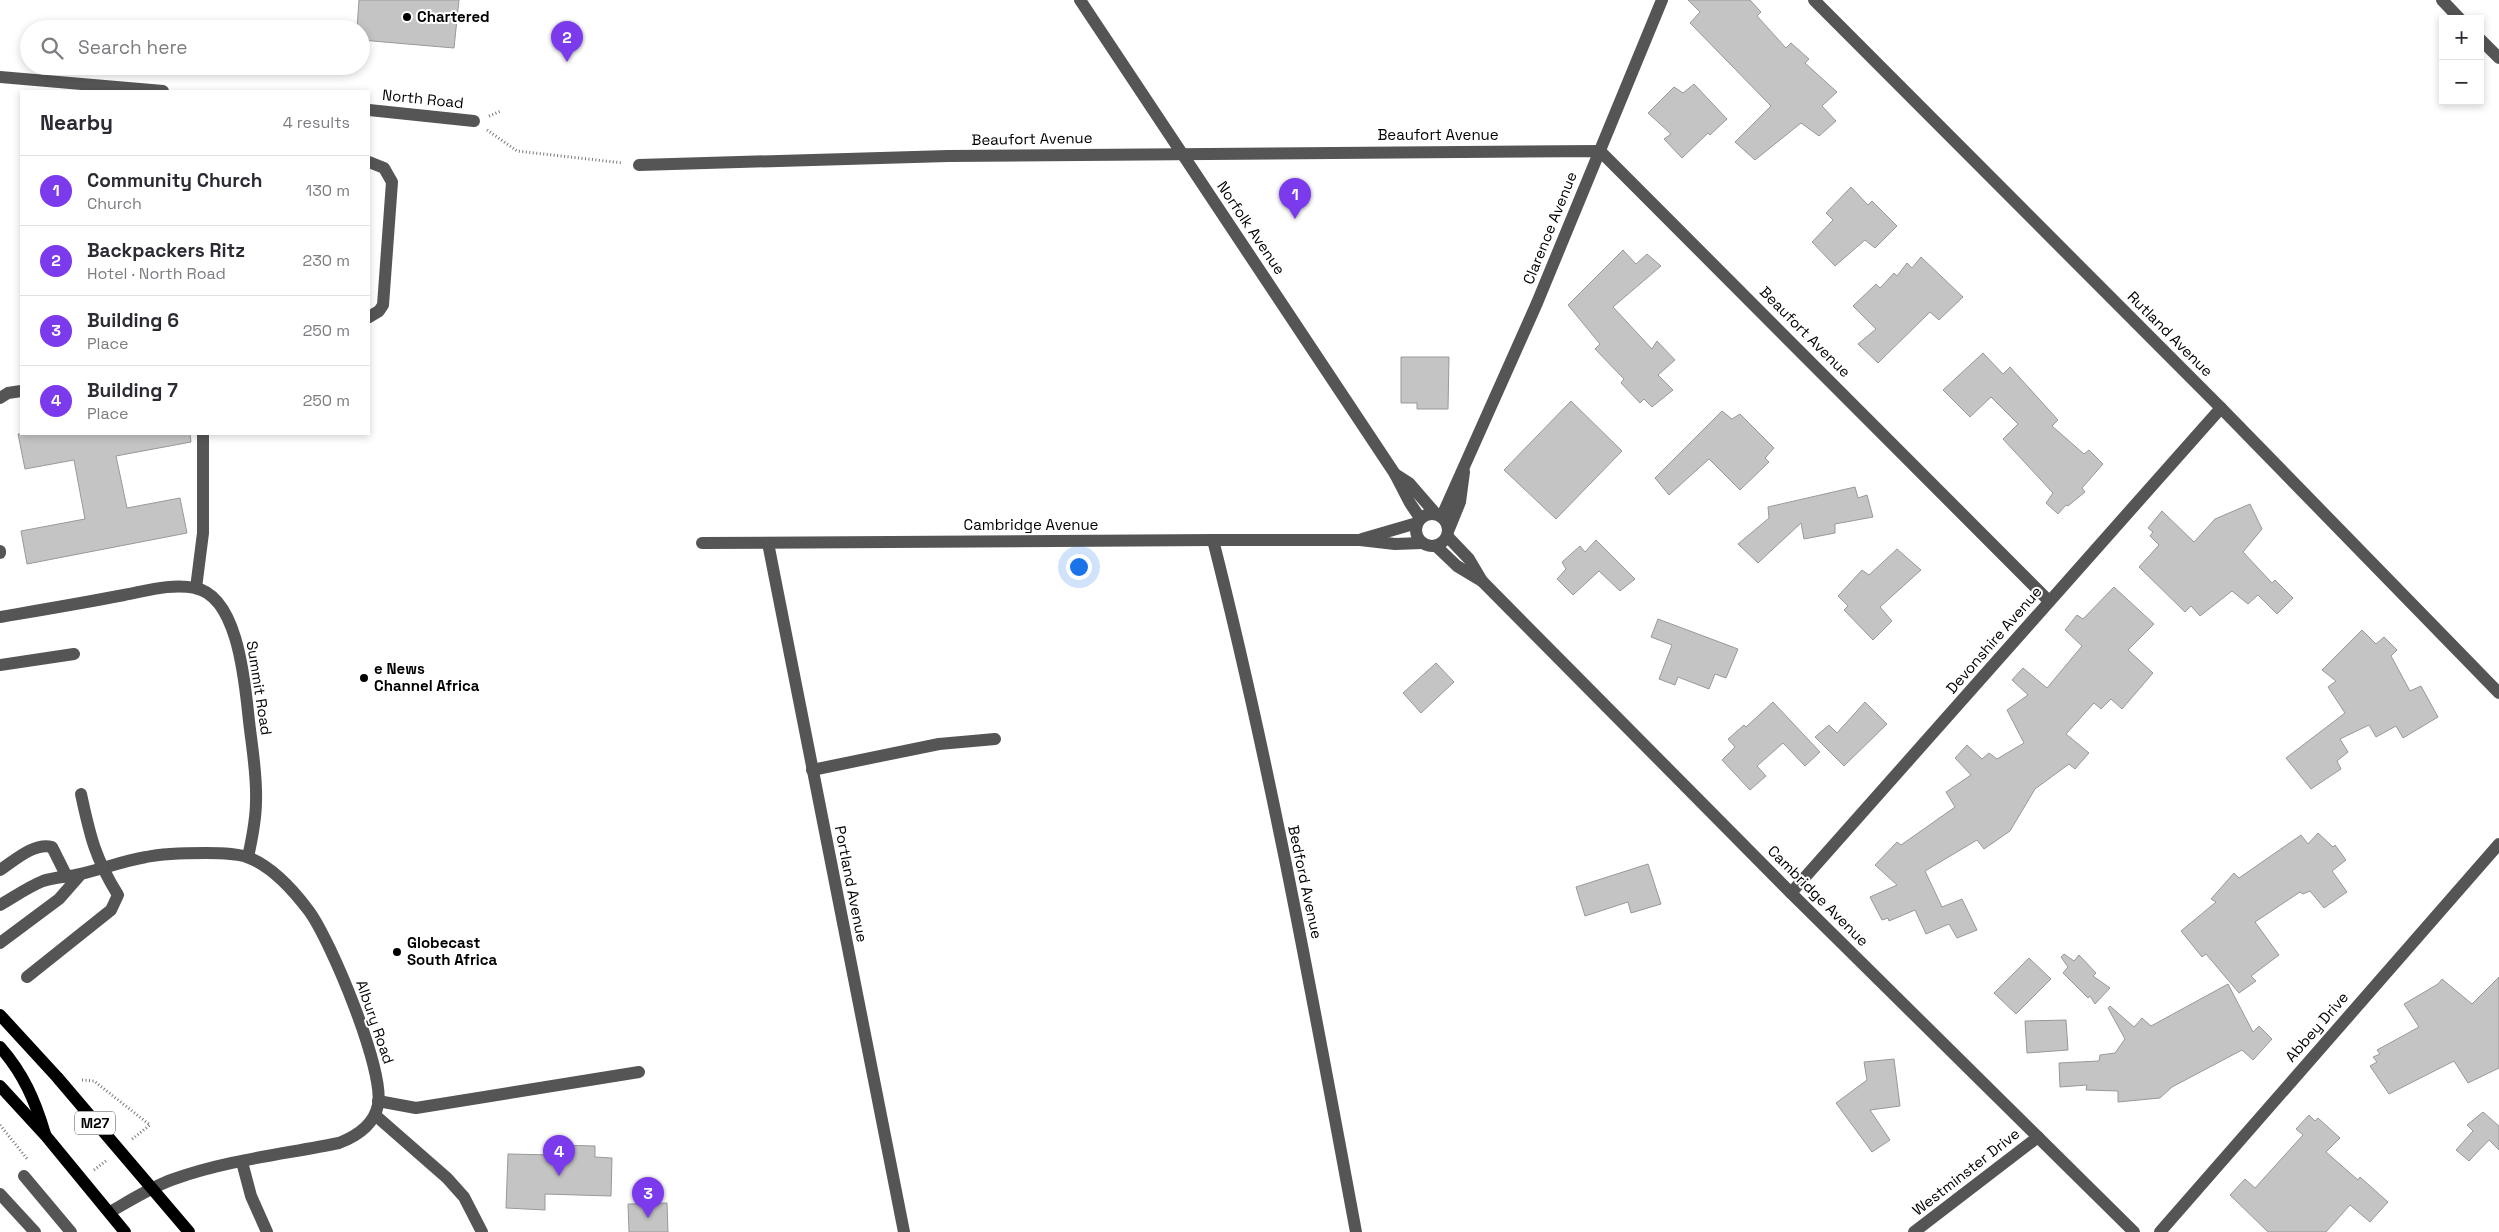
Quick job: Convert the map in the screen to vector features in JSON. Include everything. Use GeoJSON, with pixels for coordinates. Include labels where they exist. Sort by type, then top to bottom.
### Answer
{"type":"FeatureCollection","features":[{"type":"Feature","properties":{"kind":"main road","name":"M27"},"geometry":{"type":"LineString","coordinates":[[0,1015],[56,1077],[189,1232]]}},
{"type":"Feature","properties":{"kind":"main road"},"geometry":{"type":"LineString","coordinates":[[0,1047],[24,1077],[33,1096],[46,1136]]}},
{"type":"Feature","properties":{"kind":"main road"},"geometry":{"type":"LineString","coordinates":[[0,1086],[46,1136],[125,1232]]}},
{"type":"Feature","properties":{"kind":"street","name":"Norfolk Avenue"},"geometry":{"type":"LineString","coordinates":[[1080,0],[1395,474],[1418,520]]}},
{"type":"Feature","properties":{"kind":"street","name":"Clarence Avenue"},"geometry":{"type":"LineString","coordinates":[[1439,515],[1464,467],[1537,303],[1662,0]]}},
{"type":"Feature","properties":{"kind":"street","name":"Rutland Avenue"},"geometry":{"type":"LineString","coordinates":[[1814,0],[2221,408],[2499,693]]}},
{"type":"Feature","properties":{"kind":"street"},"geometry":{"type":"LineString","coordinates":[[2442,0],[2456,15]]}},
{"type":"Feature","properties":{"kind":"street"},"geometry":{"type":"LineString","coordinates":[[2484,43],[2499,58]]}},
{"type":"Feature","properties":{"kind":"street"},"geometry":{"type":"LineString","coordinates":[[0,77],[151,90]]}},
{"type":"Feature","properties":{"kind":"street","name":"North Road"},"geometry":{"type":"LineString","coordinates":[[370,110],[474,121]]}},
{"type":"Feature","properties":{"kind":"street","name":"Beaufort Avenue"},"geometry":{"type":"LineString","coordinates":[[640,165],[801,158],[1600,151],[2049,601]]}},
{"type":"Feature","properties":{"kind":"street"},"geometry":{"type":"LineString","coordinates":[[370,162],[384,168],[389,175],[393,193],[383,305],[379,311],[370,316]]}},
{"type":"Feature","properties":{"kind":"street"},"geometry":{"type":"LineString","coordinates":[[0,398],[8,393],[20,391]]}},
{"type":"Feature","properties":{"kind":"street","name":"Devonshire Avenue"},"geometry":{"type":"LineString","coordinates":[[1791,893],[2221,408]]}},
{"type":"Feature","properties":{"kind":"street"},"geometry":{"type":"LineString","coordinates":[[0,617],[167,588],[196,588],[203,533],[203,435]]}},
{"type":"Feature","properties":{"kind":"street","name":"Clarence Avenue"},"geometry":{"type":"LineString","coordinates":[[1448,533],[1460,502],[1464,467]]}},
{"type":"Feature","properties":{"kind":"street","name":"Norfolk Avenue"},"geometry":{"type":"LineString","coordinates":[[1395,474],[1409,483],[1439,515]]}},
{"type":"Feature","properties":{"kind":"street"},"geometry":{"type":"LineString","coordinates":[[1439,515],[1448,533],[1436,546],[1422,543],[1417,538],[1418,520],[1439,515]]}},
{"type":"Feature","properties":{"kind":"street","name":"Cambridge Avenue"},"geometry":{"type":"LineString","coordinates":[[1360,540],[1418,520]]}},
{"type":"Feature","properties":{"kind":"street","name":"Cambridge Avenue"},"geometry":{"type":"LineString","coordinates":[[1448,533],[1469,559],[1482,581]]}},
{"type":"Feature","properties":{"kind":"street","name":"Bedford Avenue"},"geometry":{"type":"LineString","coordinates":[[1213,540],[1243,659],[1308,978],[1356,1232]]}},
{"type":"Feature","properties":{"kind":"street","name":"Cambridge Avenue"},"geometry":{"type":"LineString","coordinates":[[702,542],[1360,540],[1395,544],[1422,543]]}},
{"type":"Feature","properties":{"kind":"street","name":"Portland Avenue"},"geometry":{"type":"LineString","coordinates":[[768,542],[904,1232]]}},
{"type":"Feature","properties":{"kind":"street","name":"Cambridge Avenue"},"geometry":{"type":"LineString","coordinates":[[1436,546],[1458,566],[1482,581],[1791,893],[2134,1232]]}},
{"type":"Feature","properties":{"kind":"street","name":"Summit Road"},"geometry":{"type":"LineString","coordinates":[[196,588],[206,591],[216,599],[228,620],[237,644],[243,671],[255,772],[256,802],[254,832],[248,857]]}},
{"type":"Feature","properties":{"kind":"street"},"geometry":{"type":"LineString","coordinates":[[0,665],[74,654]]}},
{"type":"Feature","properties":{"kind":"street"},"geometry":{"type":"LineString","coordinates":[[812,770],[939,744],[995,739]]}},
{"type":"Feature","properties":{"kind":"street"},"geometry":{"type":"LineString","coordinates":[[28,977],[114,906],[118,895],[101,868],[92,845],[81,794]]}},
{"type":"Feature","properties":{"kind":"street","name":"Abbey Drive"},"geometry":{"type":"LineString","coordinates":[[2160,1232],[2499,844]]}},
{"type":"Feature","properties":{"kind":"street"},"geometry":{"type":"LineString","coordinates":[[0,870],[39,846],[47,845],[52,846],[58,854],[67,877]]}},
{"type":"Feature","properties":{"kind":"street","name":"Albury Road"},"geometry":{"type":"LineString","coordinates":[[0,905],[44,881],[81,874],[147,856],[181,853],[221,853],[248,857],[269,870],[291,889],[310,913],[328,945],[368,1045],[377,1076],[378,1101],[375,1115],[354,1138],[340,1143],[242,1162],[175,1178],[150,1188],[110,1212]]}},
{"type":"Feature","properties":{"kind":"street"},"geometry":{"type":"LineString","coordinates":[[0,943],[59,899],[81,874]]}},
{"type":"Feature","properties":{"kind":"street"},"geometry":{"type":"LineString","coordinates":[[378,1101],[416,1108],[639,1072]]}},
{"type":"Feature","properties":{"kind":"street"},"geometry":{"type":"LineString","coordinates":[[375,1115],[453,1184],[464,1197],[482,1232]]}},
{"type":"Feature","properties":{"kind":"street","name":"Westminster Drive"},"geometry":{"type":"LineString","coordinates":[[1914,1232],[2038,1137]]}},
{"type":"Feature","properties":{"kind":"street"},"geometry":{"type":"LineString","coordinates":[[242,1162],[251,1196],[267,1232]]}},
{"type":"Feature","properties":{"kind":"street"},"geometry":{"type":"LineString","coordinates":[[24,1176],[71,1232]]}},
{"type":"Feature","properties":{"kind":"street"},"geometry":{"type":"LineString","coordinates":[[0,1194],[35,1232]]}},
{"type":"Feature","properties":{"kind":"path"},"geometry":{"type":"LineString","coordinates":[[474,121],[517,151],[640,165]]}},
{"type":"Feature","properties":{"kind":"path"},"geometry":{"type":"LineString","coordinates":[[94,1081],[150,1125],[127,1143]]}},
{"type":"Feature","properties":{"kind":"path"},"geometry":{"type":"LineString","coordinates":[[0,1125],[29,1162]]}},
{"type":"Feature","properties":{"kind":"path"},"geometry":{"type":"LineString","coordinates":[[89,1174],[112,1156]]}},
{"type":"Feature","properties":{"kind":"building","name":"Chartered"},"geometry":{"type":"Polygon","coordinates":[[[359,0],[459,0],[454,48],[370,41],[370,20],[358,20],[359,0]]]}},
{"type":"Feature","properties":{"kind":"building"},"geometry":{"type":"Polygon","coordinates":[[[1688,0],[1750,0],[1761,12],[1757,16],[1786,48],[1791,43],[1809,59],[1805,63],[1837,92],[1822,106],[1836,121],[1819,136],[1801,123],[1755,160],[1735,142],[1771,106],[1690,23],[1700,12],[1688,0]]]}},
{"type":"Feature","properties":{"kind":"building"},"geometry":{"type":"Polygon","coordinates":[[[1694,84],[1727,119],[1710,135],[1708,133],[1682,158],[1664,139],[1671,134],[1648,113],[1674,87],[1683,93],[1694,84]]]}},
{"type":"Feature","properties":{"kind":"building"},"geometry":{"type":"Polygon","coordinates":[[[1851,187],[1868,205],[1872,201],[1897,226],[1875,248],[1865,240],[1835,266],[1812,242],[1833,220],[1826,213],[1851,187]]]}},
{"type":"Feature","properties":{"kind":"building"},"geometry":{"type":"Polygon","coordinates":[[[1623,250],[1636,264],[1647,254],[1661,266],[1613,307],[1652,349],[1657,341],[1675,360],[1658,375],[1673,390],[1652,407],[1644,399],[1640,403],[1621,383],[1624,379],[1595,349],[1600,344],[1568,305],[1623,250]]]}},
{"type":"Feature","properties":{"kind":"building"},"geometry":{"type":"Polygon","coordinates":[[[1921,257],[1963,297],[1939,320],[1930,312],[1878,363],[1858,344],[1876,329],[1853,306],[1876,284],[1880,288],[1894,273],[1897,276],[1907,263],[1912,268],[1921,257]]]}},
{"type":"Feature","properties":{"kind":"building"},"geometry":{"type":"Polygon","coordinates":[[[1983,353],[2003,374],[2010,367],[2058,420],[2052,426],[2084,454],[2089,450],[2103,464],[2082,488],[2085,492],[2068,506],[2066,505],[2058,514],[2046,503],[2053,493],[2003,439],[2018,424],[1991,397],[1970,417],[1943,390],[1983,353]]]}},
{"type":"Feature","properties":{"kind":"building"},"geometry":{"type":"Polygon","coordinates":[[[1401,357],[1449,357],[1448,409],[1417,409],[1417,403],[1401,403],[1401,357]]]}},
{"type":"Feature","properties":{"kind":"building"},"geometry":{"type":"Polygon","coordinates":[[[1571,401],[1622,451],[1556,519],[1504,470],[1571,401]]]}},
{"type":"Feature","properties":{"kind":"building"},"geometry":{"type":"Polygon","coordinates":[[[1722,411],[1732,419],[1740,414],[1774,448],[1765,458],[1769,462],[1740,490],[1709,459],[1669,495],[1655,478],[1722,411]]]}},
{"type":"Feature","properties":{"kind":"building"},"geometry":{"type":"Polygon","coordinates":[[[18,434],[190,435],[191,442],[116,456],[127,508],[180,498],[187,533],[27,564],[21,531],[85,519],[74,460],[25,469],[18,434]]]}},
{"type":"Feature","properties":{"kind":"building"},"geometry":{"type":"Polygon","coordinates":[[[1855,487],[1858,498],[1867,495],[1873,517],[1835,524],[1835,533],[1804,539],[1801,523],[1758,563],[1738,544],[1769,518],[1768,507],[1855,487]]]}},
{"type":"Feature","properties":{"kind":"building"},"geometry":{"type":"Polygon","coordinates":[[[2250,504],[2262,529],[2243,552],[2272,583],[2275,580],[2293,598],[2277,614],[2258,595],[2248,604],[2232,591],[2200,616],[2191,606],[2185,612],[2139,567],[2159,545],[2150,536],[2153,532],[2148,528],[2162,511],[2194,542],[2215,519],[2250,504]]]}},
{"type":"Feature","properties":{"kind":"building"},"geometry":{"type":"Polygon","coordinates":[[[1596,540],[1635,579],[1620,591],[1599,571],[1573,595],[1557,579],[1566,569],[1562,562],[1580,546],[1585,552],[1596,540]]]}},
{"type":"Feature","properties":{"kind":"building"},"geometry":{"type":"Polygon","coordinates":[[[1897,549],[1921,570],[1880,607],[1892,621],[1873,640],[1844,610],[1848,606],[1838,596],[1862,570],[1869,575],[1897,549]]]}},
{"type":"Feature","properties":{"kind":"building"},"geometry":{"type":"Polygon","coordinates":[[[2114,587],[2154,624],[2128,650],[2153,673],[2122,709],[2111,699],[2101,709],[2094,703],[2066,734],[2089,753],[2075,769],[2069,764],[2035,789],[2010,831],[1984,849],[1977,840],[1925,871],[1942,907],[1962,899],[1977,930],[1957,938],[1949,924],[1926,934],[1915,910],[1889,921],[1888,918],[1882,920],[1870,897],[1897,885],[1875,865],[1897,842],[1901,845],[1955,807],[1946,792],[1971,775],[1955,758],[1967,745],[1982,759],[1989,753],[1997,759],[2024,743],[2007,710],[2028,695],[2012,680],[2023,668],[2047,688],[2082,646],[2065,630],[2077,615],[2083,619],[2114,587]]]}},
{"type":"Feature","properties":{"kind":"building"},"geometry":{"type":"Polygon","coordinates":[[[1658,619],[1738,649],[1726,678],[1715,674],[1709,689],[1678,677],[1675,685],[1659,679],[1672,645],[1651,637],[1658,619]]]}},
{"type":"Feature","properties":{"kind":"building"},"geometry":{"type":"Polygon","coordinates":[[[2362,630],[2376,644],[2384,637],[2397,650],[2391,656],[2410,691],[2421,686],[2438,717],[2403,738],[2396,726],[2376,737],[2369,725],[2340,739],[2348,752],[2337,761],[2341,769],[2311,789],[2286,758],[2345,713],[2328,687],[2336,681],[2322,670],[2362,630]]]}},
{"type":"Feature","properties":{"kind":"building"},"geometry":{"type":"Polygon","coordinates":[[[1436,663],[1454,682],[1421,713],[1403,693],[1436,663]]]}},
{"type":"Feature","properties":{"kind":"building"},"geometry":{"type":"Polygon","coordinates":[[[1773,702],[1820,752],[1805,766],[1783,743],[1757,766],[1766,776],[1750,790],[1722,760],[1735,747],[1728,739],[1744,725],[1746,727],[1773,702]]]}},
{"type":"Feature","properties":{"kind":"building"},"geometry":{"type":"Polygon","coordinates":[[[1865,702],[1887,724],[1844,766],[1815,737],[1829,725],[1837,733],[1865,702]]]}},
{"type":"Feature","properties":{"kind":"building"},"geometry":{"type":"Polygon","coordinates":[[[2318,833],[2333,847],[2335,845],[2346,860],[2332,871],[2347,892],[2324,908],[2310,891],[2303,894],[2300,892],[2255,922],[2279,955],[2251,976],[2256,981],[2239,993],[2206,954],[2202,957],[2181,931],[2216,902],[2211,899],[2234,873],[2239,878],[2301,835],[2308,844],[2318,833]]]}},
{"type":"Feature","properties":{"kind":"building"},"geometry":{"type":"Polygon","coordinates":[[[1648,864],[1661,904],[1631,913],[1628,902],[1585,916],[1576,887],[1648,864]]]}},
{"type":"Feature","properties":{"kind":"building"},"geometry":{"type":"Polygon","coordinates":[[[2064,954],[2074,961],[2079,955],[2096,973],[2093,976],[2110,988],[2095,1004],[2090,996],[2088,998],[2063,973],[2068,967],[2061,957],[2064,954]]]}},
{"type":"Feature","properties":{"kind":"building"},"geometry":{"type":"Polygon","coordinates":[[[2029,958],[2051,979],[2016,1014],[1994,993],[2029,958]]]}},
{"type":"Feature","properties":{"kind":"building"},"geometry":{"type":"Polygon","coordinates":[[[2499,977],[2499,1068],[2468,1083],[2454,1061],[2389,1094],[2370,1066],[2377,1062],[2373,1057],[2380,1054],[2377,1050],[2419,1027],[2404,1004],[2438,984],[2442,979],[2472,1004],[2499,977]]]}},
{"type":"Feature","properties":{"kind":"building"},"geometry":{"type":"Polygon","coordinates":[[[2228,984],[2253,1032],[2259,1026],[2272,1039],[2253,1060],[2242,1050],[2172,1087],[2160,1098],[2118,1102],[2118,1091],[2086,1090],[2087,1085],[2060,1087],[2059,1063],[2099,1061],[2100,1055],[2115,1053],[2125,1039],[2108,1008],[2110,1006],[2134,1027],[2142,1018],[2151,1026],[2228,984]]]}},
{"type":"Feature","properties":{"kind":"building"},"geometry":{"type":"Polygon","coordinates":[[[2066,1020],[2068,1050],[2027,1053],[2025,1021],[2066,1020]]]}},
{"type":"Feature","properties":{"kind":"building"},"geometry":{"type":"Polygon","coordinates":[[[1894,1059],[1900,1106],[1870,1110],[1890,1140],[1872,1152],[1836,1103],[1867,1080],[1864,1062],[1894,1059]]]}},
{"type":"Feature","properties":{"kind":"building"},"geometry":{"type":"Polygon","coordinates":[[[2483,1112],[2499,1126],[2499,1150],[2489,1140],[2469,1161],[2456,1150],[2473,1131],[2467,1125],[2483,1112]]]}},
{"type":"Feature","properties":{"kind":"building"},"geometry":{"type":"Polygon","coordinates":[[[2309,1115],[2315,1121],[2318,1118],[2340,1138],[2326,1152],[2358,1180],[2360,1177],[2388,1202],[2370,1222],[2350,1205],[2326,1232],[2268,1232],[2230,1195],[2245,1179],[2255,1188],[2303,1135],[2296,1129],[2309,1115]]]}},
{"type":"Feature","properties":{"kind":"building"},"geometry":{"type":"Polygon","coordinates":[[[555,1145],[595,1146],[595,1157],[612,1158],[611,1196],[545,1194],[545,1210],[506,1208],[508,1154],[555,1155],[555,1145]]]}},
{"type":"Feature","properties":{"kind":"building"},"geometry":{"type":"Polygon","coordinates":[[[667,1203],[668,1232],[629,1232],[628,1204],[667,1203]]]}},
{"type":"Feature","properties":{"kind":"place","name":"Chartered"},"geometry":{"type":"Point","coordinates":[407,17]}},
{"type":"Feature","properties":{"kind":"place","name":"Backpackers Ritz"},"geometry":{"type":"Point","coordinates":[567,62]}},
{"type":"Feature","properties":{"kind":"place","name":"Community Church"},"geometry":{"type":"Point","coordinates":[1295,219]}},
{"type":"Feature","properties":{"kind":"place","name":"e News Channel Africa"},"geometry":{"type":"Point","coordinates":[364,678]}},
{"type":"Feature","properties":{"kind":"place","name":"Globecast South Africa"},"geometry":{"type":"Point","coordinates":[397,952]}},
{"type":"Feature","properties":{"kind":"place","name":"Building 7"},"geometry":{"type":"Point","coordinates":[559,1176]}},
{"type":"Feature","properties":{"kind":"place","name":"Building 6"},"geometry":{"type":"Point","coordinates":[648,1218]}}]}
